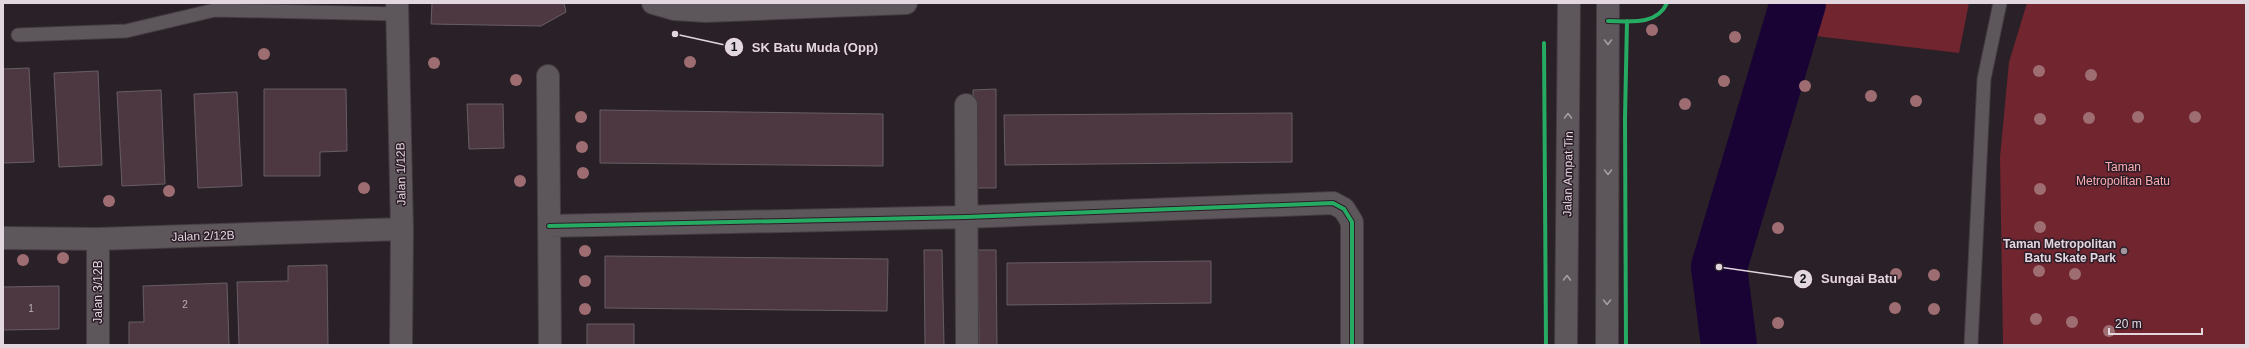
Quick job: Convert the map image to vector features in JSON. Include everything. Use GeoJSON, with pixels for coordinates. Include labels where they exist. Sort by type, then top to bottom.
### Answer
{"type":"FeatureCollection","features":[{"type":"Feature","properties":{"kind":"street"},"geometry":{"type":"LineString","coordinates":[[653,3],[674,9],[706,11],[906,3]]}},
{"type":"Feature","properties":{"kind":"street","name":"Jalan Ampat Tin"},"geometry":{"type":"LineString","coordinates":[[1566,345],[1569,3]]}},
{"type":"Feature","properties":{"kind":"street"},"geometry":{"type":"LineString","coordinates":[[1607,345],[1608,3]]}},
{"type":"Feature","properties":{"kind":"street","name":"Jalan 1/12B"},"geometry":{"type":"LineString","coordinates":[[397,8],[402,229],[401,345]]}},
{"type":"Feature","properties":{"kind":"street"},"geometry":{"type":"LineString","coordinates":[[548,76],[550,345]]}},
{"type":"Feature","properties":{"kind":"street"},"geometry":{"type":"LineString","coordinates":[[966,105],[967,345]]}},
{"type":"Feature","properties":{"kind":"street"},"geometry":{"type":"LineString","coordinates":[[549,226],[966,217],[1333,203],[1344,209],[1352,222],[1352,345]]}},
{"type":"Feature","properties":{"kind":"street","name":"Jalan 2/12B"},"geometry":{"type":"LineString","coordinates":[[3,238],[98,239],[402,229]]}},
{"type":"Feature","properties":{"kind":"street","name":"Jalan 3/12B"},"geometry":{"type":"LineString","coordinates":[[98,239],[98,345]]}},
{"type":"Feature","properties":{"kind":"lane"},"geometry":{"type":"LineString","coordinates":[[1971,345],[1984,79],[2000,3]]}},
{"type":"Feature","properties":{"kind":"lane"},"geometry":{"type":"LineString","coordinates":[[18,35],[126,31],[215,7],[397,8]]}},
{"type":"Feature","properties":{"kind":"green space"},"geometry":{"type":"Polygon","coordinates":[[[1817,3],[1969,3],[1959,53],[1807,35],[1817,3]]]}},
{"type":"Feature","properties":{"kind":"green space","name":"Taman Metropolitan Batu"},"geometry":{"type":"Polygon","coordinates":[[[2027,3],[2246,3],[2246,345],[2003,345],[2000,157],[2009,62],[2027,3]]]}},
{"type":"Feature","properties":{"kind":"building"},"geometry":{"type":"Polygon","coordinates":[[[432,3],[564,3],[566,12],[541,26],[431,24],[432,3]]]}},
{"type":"Feature","properties":{"kind":"building"},"geometry":{"type":"Polygon","coordinates":[[[29,68],[34,162],[3,163],[3,69],[29,68]]]}},
{"type":"Feature","properties":{"kind":"building"},"geometry":{"type":"Polygon","coordinates":[[[98,71],[102,165],[59,167],[54,73],[98,71]]]}},
{"type":"Feature","properties":{"kind":"building"},"geometry":{"type":"Polygon","coordinates":[[[264,89],[346,89],[347,151],[320,152],[320,176],[264,176],[264,89]]]}},
{"type":"Feature","properties":{"kind":"building"},"geometry":{"type":"Polygon","coordinates":[[[996,89],[996,188],[974,188],[973,90],[996,89]]]}},
{"type":"Feature","properties":{"kind":"building"},"geometry":{"type":"Polygon","coordinates":[[[161,90],[165,184],[122,186],[117,92],[161,90]]]}},
{"type":"Feature","properties":{"kind":"building"},"geometry":{"type":"Polygon","coordinates":[[[237,92],[242,186],[198,188],[194,94],[237,92]]]}},
{"type":"Feature","properties":{"kind":"building"},"geometry":{"type":"Polygon","coordinates":[[[467,104],[503,104],[504,148],[469,149],[467,104]]]}},
{"type":"Feature","properties":{"kind":"building"},"geometry":{"type":"Polygon","coordinates":[[[600,110],[883,114],[883,166],[600,163],[600,110]]]}},
{"type":"Feature","properties":{"kind":"building"},"geometry":{"type":"Polygon","coordinates":[[[1292,113],[1292,162],[1005,165],[1004,115],[1292,113]]]}},
{"type":"Feature","properties":{"kind":"building"},"geometry":{"type":"Polygon","coordinates":[[[924,250],[942,250],[944,345],[925,345],[924,250]]]}},
{"type":"Feature","properties":{"kind":"building"},"geometry":{"type":"Polygon","coordinates":[[[978,250],[996,250],[997,345],[979,345],[978,250]]]}},
{"type":"Feature","properties":{"kind":"building"},"geometry":{"type":"Polygon","coordinates":[[[605,256],[888,259],[887,311],[605,308],[605,256]]]}},
{"type":"Feature","properties":{"kind":"building"},"geometry":{"type":"Polygon","coordinates":[[[1211,261],[1211,303],[1007,305],[1007,263],[1211,261]]]}},
{"type":"Feature","properties":{"kind":"building"},"geometry":{"type":"Polygon","coordinates":[[[327,265],[328,345],[239,345],[237,282],[288,281],[288,266],[327,265]]]}},
{"type":"Feature","properties":{"kind":"building"},"geometry":{"type":"Polygon","coordinates":[[[227,283],[229,345],[129,345],[129,322],[144,322],[143,286],[227,283]]]}},
{"type":"Feature","properties":{"kind":"building"},"geometry":{"type":"Polygon","coordinates":[[[59,286],[59,329],[3,330],[3,287],[59,286]]]}},
{"type":"Feature","properties":{"kind":"building"},"geometry":{"type":"Polygon","coordinates":[[[587,324],[634,324],[634,345],[587,345],[587,324]]]}},
{"type":"Feature","properties":{"kind":"waterway"},"geometry":{"type":"LineString","coordinates":[[1729,345],[1719,267],[1798,3]]}},
{"type":"Feature","properties":{"kind":"cycle path"},"geometry":{"type":"LineString","coordinates":[[1608,21],[1641,21],[1649,19],[1656,16],[1667,3]]}},
{"type":"Feature","properties":{"kind":"cycle path"},"geometry":{"type":"LineString","coordinates":[[1626,345],[1625,118],[1627,21]]}},
{"type":"Feature","properties":{"kind":"cycle path"},"geometry":{"type":"LineString","coordinates":[[1544,43],[1546,345]]}},
{"type":"Feature","properties":{"kind":"cycle path"},"geometry":{"type":"LineString","coordinates":[[549,226],[966,217],[1333,203],[1344,209],[1352,222],[1352,345]]}},
{"type":"Feature","properties":{"kind":"place","name":"SK Batu Muda (Opp)"},"geometry":{"type":"Point","coordinates":[675,34]}},
{"type":"Feature","properties":{"kind":"place","name":"Taman Metropolitan Batu Skate Park"},"geometry":{"type":"Point","coordinates":[2124,251]}},
{"type":"Feature","properties":{"kind":"place","name":"Sungai Batu"},"geometry":{"type":"Point","coordinates":[1719,267]}}]}
